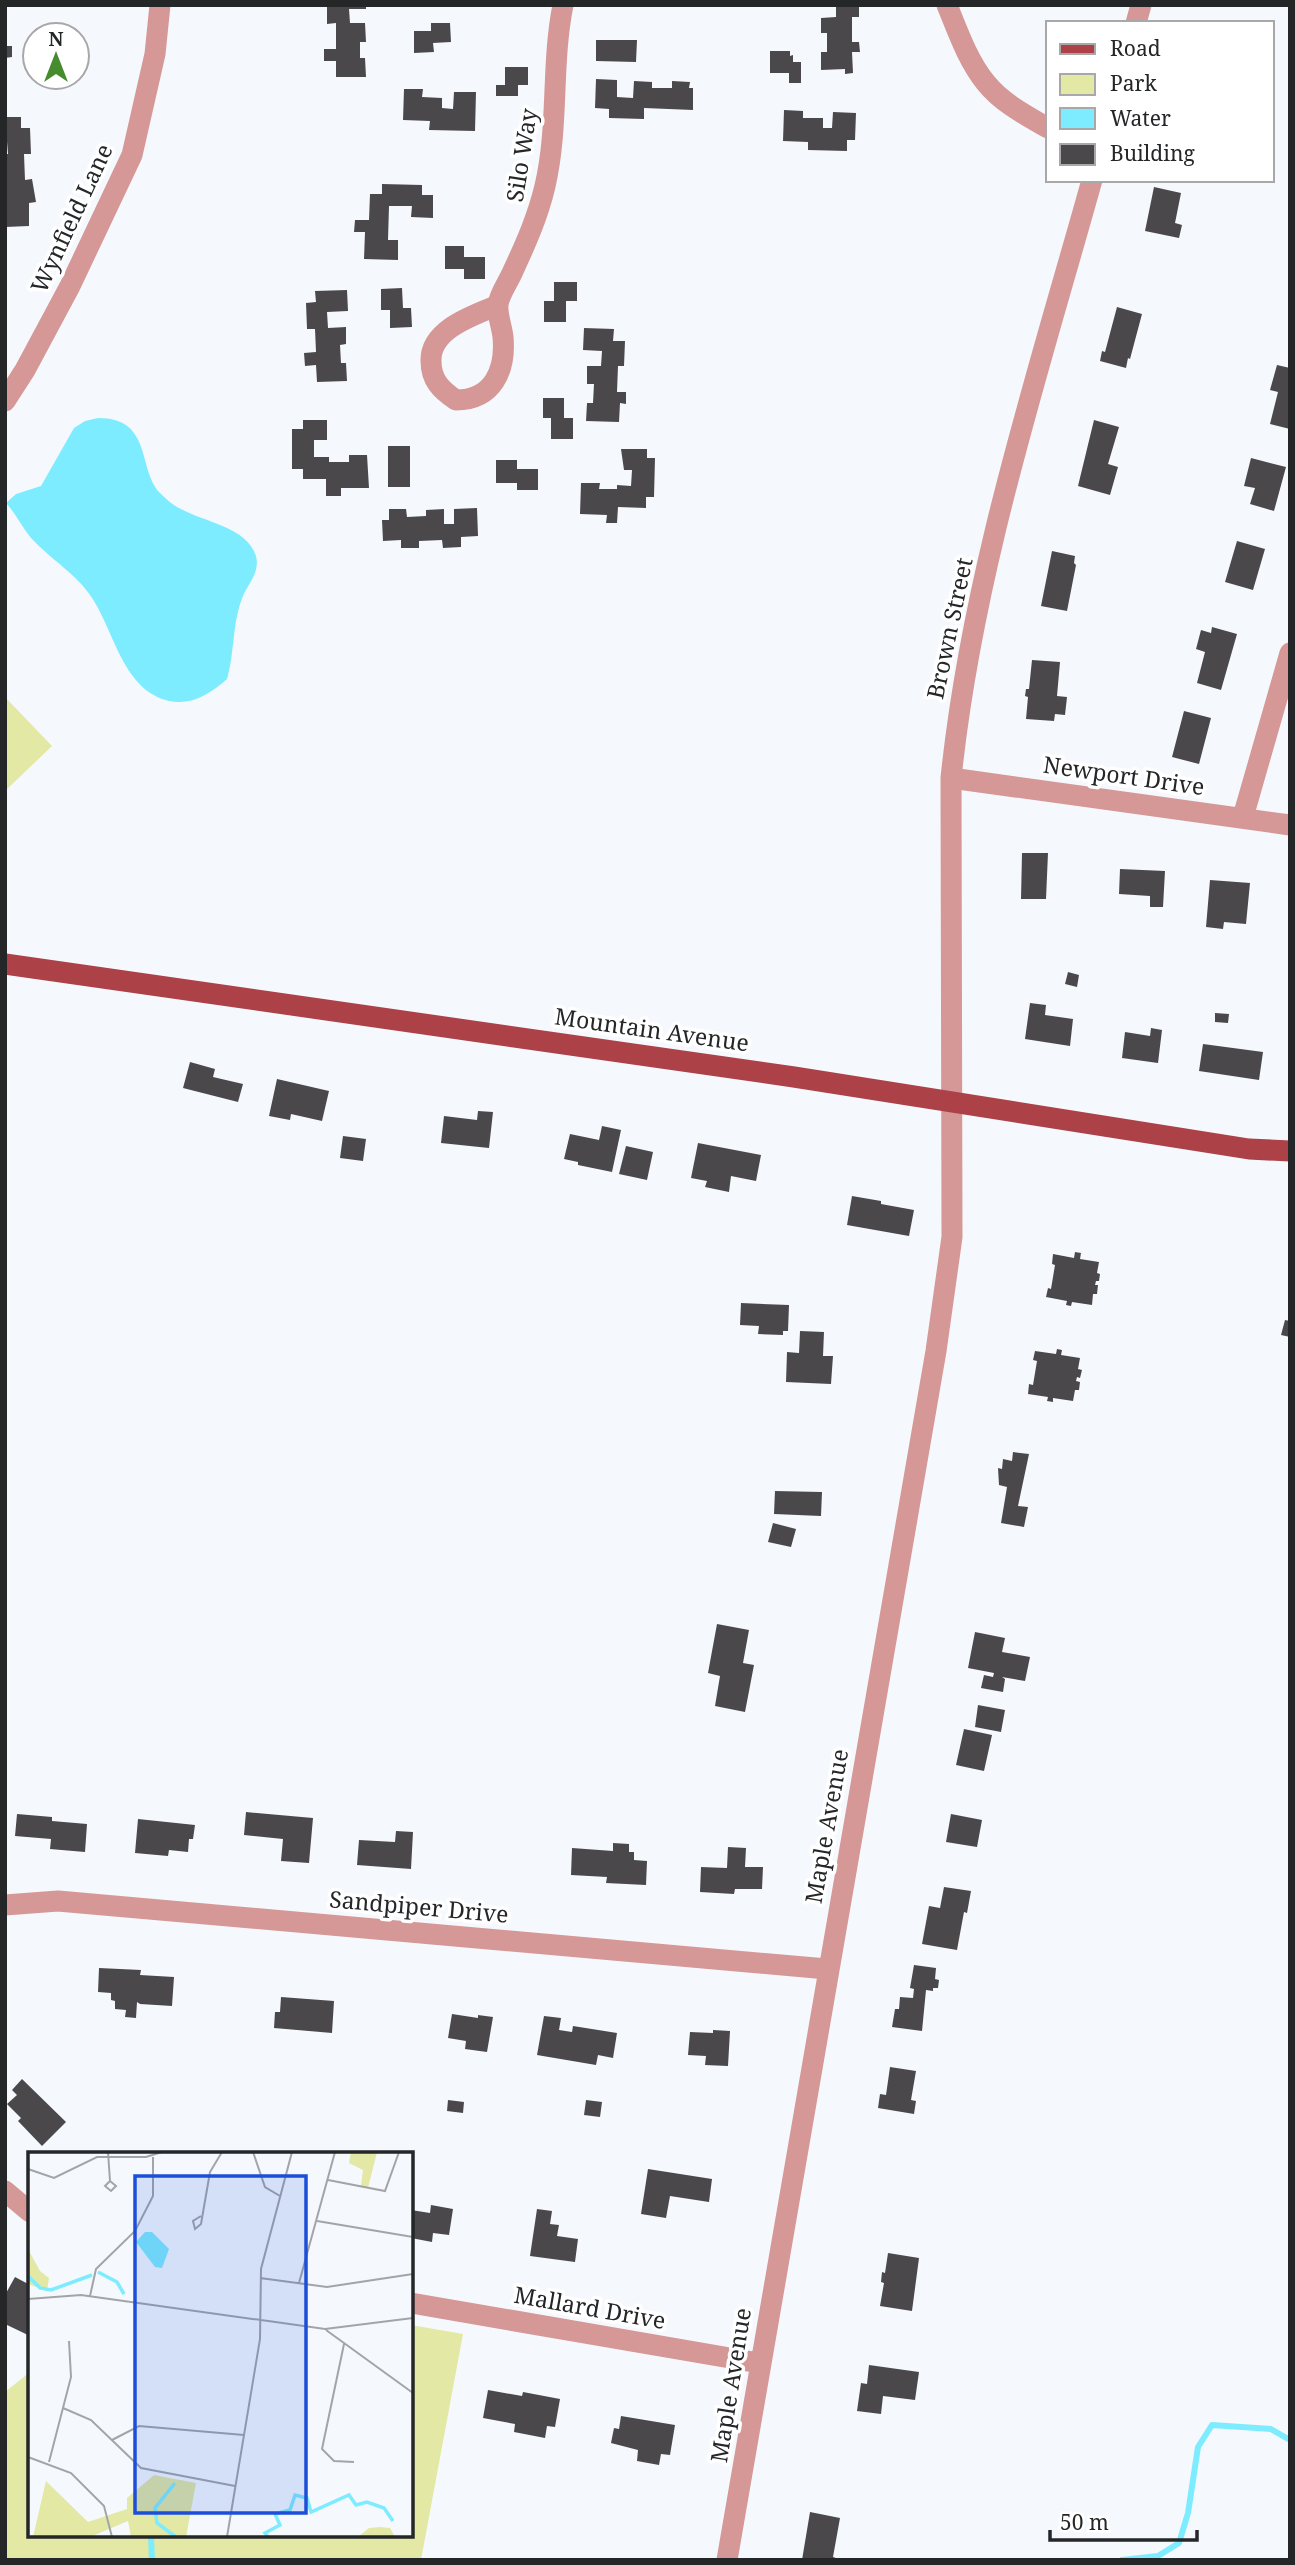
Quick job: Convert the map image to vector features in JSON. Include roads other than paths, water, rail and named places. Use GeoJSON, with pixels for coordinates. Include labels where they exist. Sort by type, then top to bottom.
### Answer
{"type":"FeatureCollection","features":[{"type":"Feature","properties":{"kind":"main road","name":"Mountain Avenue"},"geometry":{"type":"LineString","coordinates":[[5,964],[461,1027],[951,1100],[1236,1147],[1290,1152]]}},
{"type":"Feature","properties":{"kind":"street","name":"Wynfield Lane"},"geometry":{"type":"LineString","coordinates":[[5,401],[25,370],[70,286],[132,155],[155,54],[160,5]]}},
{"type":"Feature","properties":{"kind":"street","name":"Silo Way"},"geometry":{"type":"LineString","coordinates":[[498,304],[537,217],[546,182],[552,146],[557,48],[563,5]]}},
{"type":"Feature","properties":{"kind":"street"},"geometry":{"type":"LineString","coordinates":[[947,5],[967,53],[987,84],[1011,106],[1046,127]]}},
{"type":"Feature","properties":{"kind":"street","name":"Brown Street"},"geometry":{"type":"LineString","coordinates":[[951,1100],[951,778],[958,707],[974,623],[1020,438],[1091,182]]}},
{"type":"Feature","properties":{"kind":"street"},"geometry":{"type":"LineString","coordinates":[[498,304],[503,337],[502,366],[487,391],[477,397],[456,400],[436,384],[431,372],[431,355],[436,343],[447,331],[498,304]]}},
{"type":"Feature","properties":{"kind":"street"},"geometry":{"type":"LineString","coordinates":[[1243,817],[1290,653]]}},
{"type":"Feature","properties":{"kind":"street","name":"Newport Drive"},"geometry":{"type":"LineString","coordinates":[[951,778],[1290,825]]}},
{"type":"Feature","properties":{"kind":"street","name":"Maple Avenue"},"geometry":{"type":"LineString","coordinates":[[727,2560],[937,1339],[952,1237],[951,1100]]}},
{"type":"Feature","properties":{"kind":"street","name":"Sandpiper Drive"},"geometry":{"type":"LineString","coordinates":[[5,1905],[58,1901],[827,1969]]}},
{"type":"Feature","properties":{"kind":"street"},"geometry":{"type":"LineString","coordinates":[[5,2191],[28,2210]]}},
{"type":"Feature","properties":{"kind":"street","name":"Mallard Drive"},"geometry":{"type":"LineString","coordinates":[[413,2302],[760,2363]]}},
{"type":"Feature","properties":{"kind":"water"},"geometry":{"type":"Polygon","coordinates":[[[98,418],[116,420],[128,426],[136,435],[153,483],[167,500],[190,514],[224,526],[244,538],[256,556],[255,572],[239,606],[227,679],[193,700],[169,701],[153,695],[141,685],[130,673],[86,589],[31,538],[6,503],[16,494],[41,486],[74,428],[85,421],[98,418]]]}},
{"type":"Feature","properties":{"kind":"waterway"},"geometry":{"type":"LineString","coordinates":[[1122,2560],[1158,2556],[1179,2543],[1188,2513],[1198,2447],[1212,2425],[1271,2429],[1290,2440]]}},
{"type":"Feature","properties":{"kind":"waterway"},"geometry":{"type":"LineString","coordinates":[[151,2537],[152,2560]]}}]}
